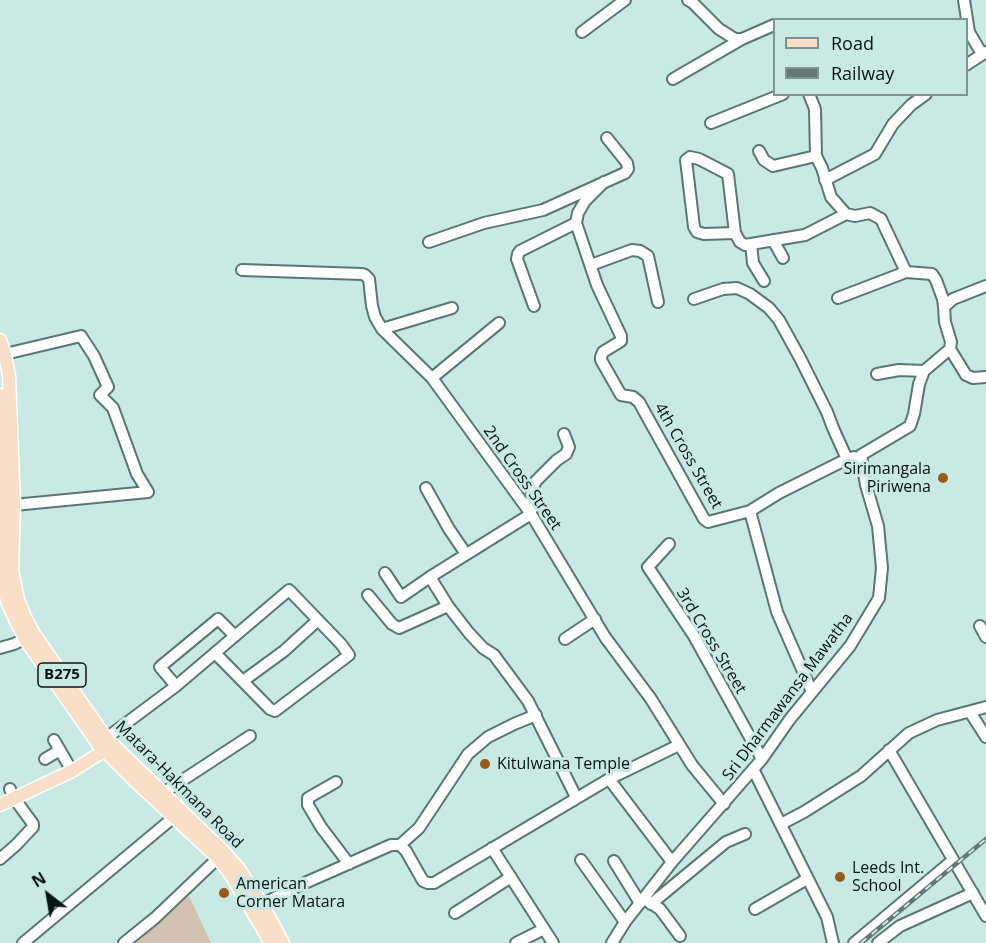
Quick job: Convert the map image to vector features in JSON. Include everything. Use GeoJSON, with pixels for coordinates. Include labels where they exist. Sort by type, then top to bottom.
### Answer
{"type":"FeatureCollection","features":[{"type":"Feature","properties":{"kind":"main road","name":"Matara-Hakmana Road"},"geometry":{"type":"LineString","coordinates":[[0,340],[5,354],[14,505],[12,570],[14,588],[29,636]]}},
{"type":"Feature","properties":{"kind":"main road","name":"Matara-Hakmana Road"},"geometry":{"type":"LineString","coordinates":[[0,395],[4,506],[1,571],[8,604],[105,744],[174,817],[218,858],[283,943]]}},
{"type":"Feature","properties":{"kind":"main road","name":"Matara-Hakmana Road"},"geometry":{"type":"LineString","coordinates":[[105,744],[163,793],[239,869],[271,943]]}},
{"type":"Feature","properties":{"kind":"main road"},"geometry":{"type":"LineString","coordinates":[[0,805],[12,793],[72,771],[105,744]]}},
{"type":"Feature","properties":{"kind":"street"},"geometry":{"type":"LineString","coordinates":[[582,32],[625,0]]}},
{"type":"Feature","properties":{"kind":"street"},"geometry":{"type":"LineString","coordinates":[[964,0],[967,18]]}},
{"type":"Feature","properties":{"kind":"street"},"geometry":{"type":"LineString","coordinates":[[692,1],[719,29],[735,39],[742,39]]}},
{"type":"Feature","properties":{"kind":"street"},"geometry":{"type":"LineString","coordinates":[[673,79],[742,39],[773,25]]}},
{"type":"Feature","properties":{"kind":"street"},"geometry":{"type":"LineString","coordinates":[[968,26],[969,32],[984,53],[968,64]]}},
{"type":"Feature","properties":{"kind":"street"},"geometry":{"type":"LineString","coordinates":[[711,123],[778,96]]}},
{"type":"Feature","properties":{"kind":"street"},"geometry":{"type":"LineString","coordinates":[[810,96],[815,109],[816,156],[831,197],[846,214],[855,216],[870,213],[881,219],[906,272]]}},
{"type":"Feature","properties":{"kind":"street"},"geometry":{"type":"LineString","coordinates":[[825,180],[875,154],[893,124],[923,96]]}},
{"type":"Feature","properties":{"kind":"street"},"geometry":{"type":"LineString","coordinates":[[429,242],[484,223],[543,210],[625,173],[628,169],[627,163],[608,138]]}},
{"type":"Feature","properties":{"kind":"street"},"geometry":{"type":"LineString","coordinates":[[759,151],[764,160],[773,166],[816,156]]}},
{"type":"Feature","properties":{"kind":"street"},"geometry":{"type":"LineString","coordinates":[[735,233],[704,234],[697,232],[694,227],[686,160],[690,157],[699,159],[728,174],[735,233],[740,242],[745,244],[805,235],[846,214]]}},
{"type":"Feature","properties":{"kind":"street"},"geometry":{"type":"LineString","coordinates":[[534,306],[517,259],[518,254],[576,224],[578,213],[585,201],[604,182]]}},
{"type":"Feature","properties":{"kind":"street","name":"4th Cross Street"},"geometry":{"type":"LineString","coordinates":[[576,224],[597,285],[621,336],[621,341],[603,352],[601,357],[621,395],[633,397],[639,402],[704,519],[708,522],[750,511]]}},
{"type":"Feature","properties":{"kind":"street"},"geometry":{"type":"LineString","coordinates":[[772,240],[783,258]]}},
{"type":"Feature","properties":{"kind":"street"},"geometry":{"type":"LineString","coordinates":[[752,244],[753,263],[764,281]]}},
{"type":"Feature","properties":{"kind":"street"},"geometry":{"type":"LineString","coordinates":[[591,266],[632,250],[640,251],[648,256],[658,302]]}},
{"type":"Feature","properties":{"kind":"street","name":"2nd Cross Street"},"geometry":{"type":"LineString","coordinates":[[242,270],[362,274],[369,279],[372,306],[382,329],[432,378],[531,514],[605,637],[651,699],[692,765],[724,804]]}},
{"type":"Feature","properties":{"kind":"street"},"geometry":{"type":"LineString","coordinates":[[838,298],[906,272],[932,274],[944,298],[945,322],[951,342],[950,349],[966,375],[973,378],[986,377]]}},
{"type":"Feature","properties":{"kind":"street"},"geometry":{"type":"LineString","coordinates":[[944,306],[953,299],[986,286]]}},
{"type":"Feature","properties":{"kind":"street"},"geometry":{"type":"LineString","coordinates":[[694,298],[723,289],[737,288],[750,294],[769,308],[779,320],[800,358],[847,459]]}},
{"type":"Feature","properties":{"kind":"street"},"geometry":{"type":"LineString","coordinates":[[382,329],[452,308]]}},
{"type":"Feature","properties":{"kind":"street"},"geometry":{"type":"LineString","coordinates":[[432,378],[500,323]]}},
{"type":"Feature","properties":{"kind":"street"},"geometry":{"type":"LineString","coordinates":[[5,354],[81,336],[94,356],[108,387],[100,395],[113,408],[137,474],[148,492],[14,505]]}},
{"type":"Feature","properties":{"kind":"street"},"geometry":{"type":"LineString","coordinates":[[812,692],[777,612],[750,511],[779,493],[847,459],[861,455],[910,426],[924,371],[950,349]]}},
{"type":"Feature","properties":{"kind":"street"},"geometry":{"type":"LineString","coordinates":[[877,374],[899,370],[924,371]]}},
{"type":"Feature","properties":{"kind":"street"},"geometry":{"type":"LineString","coordinates":[[385,573],[401,597],[531,514],[532,489],[556,460],[566,454],[569,447],[564,434]]}},
{"type":"Feature","properties":{"kind":"street","name":"Sri Dharmawansa Mawatha"},"geometry":{"type":"LineString","coordinates":[[612,943],[625,922],[645,901],[672,862],[762,759],[790,719],[850,646],[879,598],[882,568],[878,526],[866,485],[861,455]]}},
{"type":"Feature","properties":{"kind":"street"},"geometry":{"type":"LineString","coordinates":[[426,488],[466,554]]}},
{"type":"Feature","properties":{"kind":"street","name":"3rd Cross Street"},"geometry":{"type":"LineString","coordinates":[[669,544],[648,567],[694,636],[762,759]]}},
{"type":"Feature","properties":{"kind":"street"},"geometry":{"type":"LineString","coordinates":[[430,577],[448,606],[469,633],[483,648],[494,655],[528,701],[576,797]]}},
{"type":"Feature","properties":{"kind":"street"},"geometry":{"type":"LineString","coordinates":[[105,744],[289,590],[349,655],[275,711],[270,709],[215,653]]}},
{"type":"Feature","properties":{"kind":"street"},"geometry":{"type":"LineString","coordinates":[[368,595],[392,624],[399,628],[448,606]]}},
{"type":"Feature","properties":{"kind":"street"},"geometry":{"type":"LineString","coordinates":[[177,686],[160,667],[218,619],[235,636]]}},
{"type":"Feature","properties":{"kind":"street"},"geometry":{"type":"LineString","coordinates":[[243,681],[284,651],[318,620]]}},
{"type":"Feature","properties":{"kind":"street"},"geometry":{"type":"LineString","coordinates":[[565,639],[595,620]]}},
{"type":"Feature","properties":{"kind":"street"},"geometry":{"type":"LineString","coordinates":[[980,626],[986,637]]}},
{"type":"Feature","properties":{"kind":"street"},"geometry":{"type":"LineString","coordinates":[[0,648],[29,636]]}},
{"type":"Feature","properties":{"kind":"street"},"geometry":{"type":"LineString","coordinates":[[781,824],[861,776],[909,733],[938,720],[986,707]]}},
{"type":"Feature","properties":{"kind":"street"},"geometry":{"type":"LineString","coordinates":[[970,712],[986,737]]}},
{"type":"Feature","properties":{"kind":"street"},"geometry":{"type":"LineString","coordinates":[[257,907],[298,886],[392,845],[400,845],[419,828],[468,754],[488,737],[536,715]]}},
{"type":"Feature","properties":{"kind":"street"},"geometry":{"type":"LineString","coordinates":[[163,793],[250,736]]}},
{"type":"Feature","properties":{"kind":"street"},"geometry":{"type":"LineString","coordinates":[[54,740],[72,771]]}},
{"type":"Feature","properties":{"kind":"street"},"geometry":{"type":"LineString","coordinates":[[400,845],[406,851],[423,881],[434,883],[576,797],[679,745]]}},
{"type":"Feature","properties":{"kind":"street"},"geometry":{"type":"LineString","coordinates":[[45,759],[60,750]]}},
{"type":"Feature","properties":{"kind":"street"},"geometry":{"type":"LineString","coordinates":[[889,750],[953,860],[979,898],[986,916]]}},
{"type":"Feature","properties":{"kind":"street"},"geometry":{"type":"LineString","coordinates":[[753,769],[827,917],[833,943]]}},
{"type":"Feature","properties":{"kind":"street"},"geometry":{"type":"LineString","coordinates":[[609,779],[672,862]]}},
{"type":"Feature","properties":{"kind":"street"},"geometry":{"type":"LineString","coordinates":[[336,782],[308,798],[308,805],[321,827],[349,864]]}},
{"type":"Feature","properties":{"kind":"street"},"geometry":{"type":"LineString","coordinates":[[0,859],[33,827],[12,793]]}},
{"type":"Feature","properties":{"kind":"street"},"geometry":{"type":"LineString","coordinates":[[23,943],[174,817]]}},
{"type":"Feature","properties":{"kind":"street"},"geometry":{"type":"LineString","coordinates":[[645,901],[726,842],[745,834]]}},
{"type":"Feature","properties":{"kind":"street"},"geometry":{"type":"LineString","coordinates":[[492,848],[553,943]]}},
{"type":"Feature","properties":{"kind":"street"},"geometry":{"type":"LineString","coordinates":[[124,943],[155,918],[218,858]]}},
{"type":"Feature","properties":{"kind":"street"},"geometry":{"type":"LineString","coordinates":[[581,860],[625,922]]}},
{"type":"Feature","properties":{"kind":"street"},"geometry":{"type":"LineString","coordinates":[[854,943],[953,860]]}},
{"type":"Feature","properties":{"kind":"street"},"geometry":{"type":"LineString","coordinates":[[614,861],[645,901],[660,909],[680,936]]}},
{"type":"Feature","properties":{"kind":"street"},"geometry":{"type":"LineString","coordinates":[[455,913],[511,877]]}},
{"type":"Feature","properties":{"kind":"street"},"geometry":{"type":"LineString","coordinates":[[755,909],[807,879]]}},
{"type":"Feature","properties":{"kind":"street"},"geometry":{"type":"LineString","coordinates":[[881,942],[900,926],[979,898]]}},
{"type":"Feature","properties":{"kind":"street"},"geometry":{"type":"LineString","coordinates":[[516,943],[544,929]]}},
{"type":"Feature","properties":{"kind":"shaded area"},"geometry":{"type":"Polygon","coordinates":[[[189,896],[211,943],[135,943],[189,896]]]}},
{"type":"Feature","properties":{"kind":"railway"},"geometry":{"type":"LineString","coordinates":[[861,943],[986,839]]}},
{"type":"Feature","properties":{"kind":"place","name":"Sirimangala Piriwena"},"geometry":{"type":"Point","coordinates":[943,478]}},
{"type":"Feature","properties":{"kind":"place","name":"Kitulwana Temple"},"geometry":{"type":"Point","coordinates":[485,764]}},
{"type":"Feature","properties":{"kind":"place","name":"Leeds Int. School"},"geometry":{"type":"Point","coordinates":[840,877]}},
{"type":"Feature","properties":{"kind":"place","name":"American Corner Matara"},"geometry":{"type":"Point","coordinates":[224,893]}}]}
